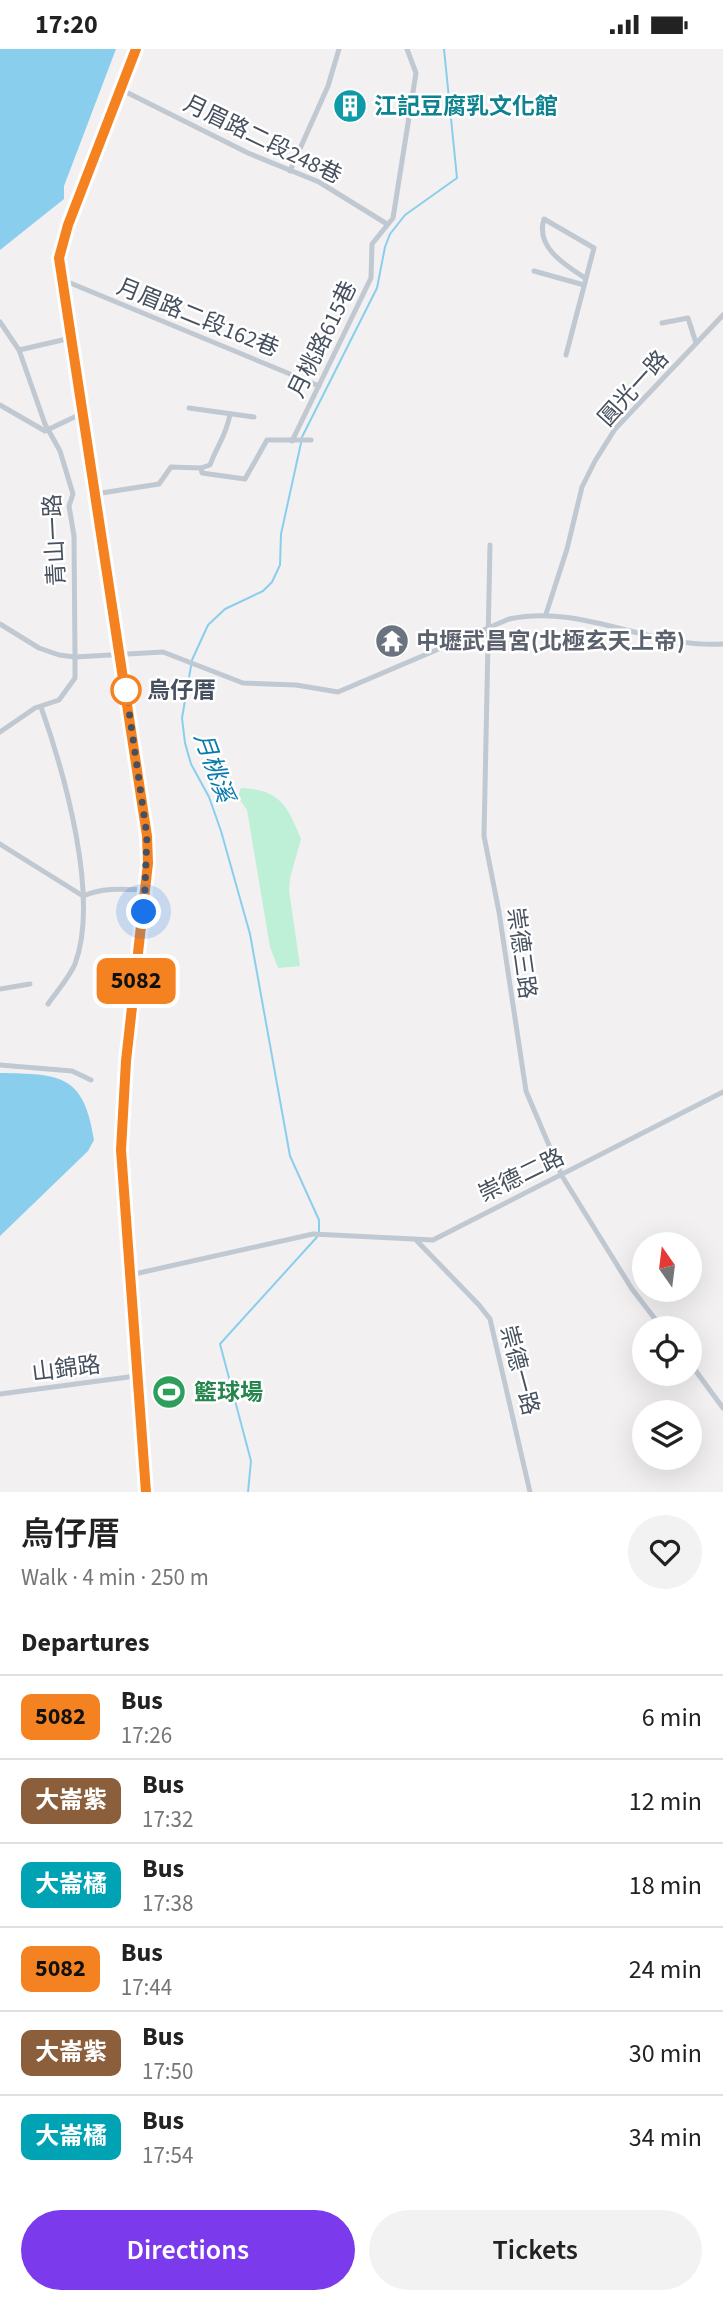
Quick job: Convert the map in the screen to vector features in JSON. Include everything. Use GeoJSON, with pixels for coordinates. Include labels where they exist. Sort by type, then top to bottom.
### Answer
{"type":"FeatureCollection","features":[{"type":"Feature","properties":{"kind":"street"},"geometry":{"type":"LineString","coordinates":[[136,49],[60,250],[94,495],[121,655],[147,836],[146,890],[126,1061],[121,1150],[146,1492]]}},
{"type":"Feature","properties":{"kind":"street"},"geometry":{"type":"LineString","coordinates":[[290,171],[328,86],[339,49]]}},
{"type":"Feature","properties":{"kind":"street","name":"月桃路615巷"},"geometry":{"type":"LineString","coordinates":[[295,442],[371,278],[372,244],[393,218],[416,73],[407,49]]}},
{"type":"Feature","properties":{"kind":"street","name":"月眉路二段248巷"},"geometry":{"type":"LineString","coordinates":[[122,90],[290,171],[319,182],[387,225]]}},
{"type":"Feature","properties":{"kind":"street"},"geometry":{"type":"LineString","coordinates":[[566,355],[593,246],[544,219],[542,227],[549,249],[584,281]]}},
{"type":"Feature","properties":{"kind":"street"},"geometry":{"type":"LineString","coordinates":[[534,271],[584,281]]}},
{"type":"Feature","properties":{"kind":"street","name":"月眉路二段162巷"},"geometry":{"type":"LineString","coordinates":[[63,280],[319,386]]}},
{"type":"Feature","properties":{"kind":"street","name":"圓光一路"},"geometry":{"type":"LineString","coordinates":[[545,614],[567,549],[582,487],[595,461],[615,429],[723,315]]}},
{"type":"Feature","properties":{"kind":"street"},"geometry":{"type":"LineString","coordinates":[[662,323],[688,318],[696,343]]}},
{"type":"Feature","properties":{"kind":"street","name":"青山一路"},"geometry":{"type":"LineString","coordinates":[[0,322],[19,350],[45,424],[61,451],[72,494],[69,506],[74,536],[75,657],[75,678],[59,699],[41,706],[0,732]]}},
{"type":"Feature","properties":{"kind":"street"},"geometry":{"type":"LineString","coordinates":[[19,350],[71,338]]}},
{"type":"Feature","properties":{"kind":"street"},"geometry":{"type":"LineString","coordinates":[[0,405],[45,431],[83,413]]}},
{"type":"Feature","properties":{"kind":"street"},"geometry":{"type":"LineString","coordinates":[[189,408],[254,417]]}},
{"type":"Feature","properties":{"kind":"street"},"geometry":{"type":"LineString","coordinates":[[94,495],[159,484],[171,467],[201,468],[209,465],[226,434],[230,414]]}},
{"type":"Feature","properties":{"kind":"street"},"geometry":{"type":"LineString","coordinates":[[201,468],[202,473],[246,479],[267,440],[311,440]]}},
{"type":"Feature","properties":{"kind":"street","name":"崇德三路"},"geometry":{"type":"LineString","coordinates":[[490,545],[486,629],[484,836],[499,912],[526,1091],[562,1176],[632,1289],[653,1316]]}},
{"type":"Feature","properties":{"kind":"street"},"geometry":{"type":"LineString","coordinates":[[0,624],[39,648],[75,657],[163,652],[243,683],[296,685],[338,692],[509,619],[545,614],[679,639],[723,644]]}},
{"type":"Feature","properties":{"kind":"street"},"geometry":{"type":"LineString","coordinates":[[41,706],[66,785],[83,876],[80,945],[74,966],[48,1004]]}},
{"type":"Feature","properties":{"kind":"street"},"geometry":{"type":"LineString","coordinates":[[0,844],[83,896],[112,889],[146,890]]}},
{"type":"Feature","properties":{"kind":"street"},"geometry":{"type":"LineString","coordinates":[[0,989],[30,984]]}},
{"type":"Feature","properties":{"kind":"street"},"geometry":{"type":"LineString","coordinates":[[0,1065],[72,1071],[90,1080]]}},
{"type":"Feature","properties":{"kind":"street","name":"崇德二路"},"geometry":{"type":"LineString","coordinates":[[130,1275],[313,1234],[417,1241],[438,1238],[723,1091]]}},
{"type":"Feature","properties":{"kind":"street","name":"崇德一路"},"geometry":{"type":"LineString","coordinates":[[417,1241],[479,1305],[489,1319],[530,1492]]}},
{"type":"Feature","properties":{"kind":"street","name":"山錦路"},"geometry":{"type":"LineString","coordinates":[[0,1394],[136,1376]]}},
{"type":"Feature","properties":{"kind":"street"},"geometry":{"type":"LineString","coordinates":[[702,1379],[723,1408]]}},
{"type":"Feature","properties":{"kind":"green space"},"geometry":{"type":"Polygon","coordinates":[[[241,788],[265,792],[280,801],[301,839],[289,890],[300,966],[278,968],[270,947],[247,810],[238,797],[241,788]]]}},
{"type":"Feature","properties":{"kind":"green space","name":"籃球場"},"geometry":{"type":"Polygon","coordinates":[[[175,1375],[182,1404],[164,1409],[156,1379],[175,1375]]]}},
{"type":"Feature","properties":{"kind":"water"},"geometry":{"type":"Polygon","coordinates":[[[0,49],[116,49],[64,186],[64,199],[0,250],[0,49]]]}},
{"type":"Feature","properties":{"kind":"water"},"geometry":{"type":"Polygon","coordinates":[[[0,1073],[39,1075],[66,1082],[84,1102],[94,1140],[88,1151],[0,1236],[0,1073]]]}},
{"type":"Feature","properties":{"kind":"waterway","name":"月桃溪"},"geometry":{"type":"LineString","coordinates":[[302,437],[377,288],[390,234],[405,215],[457,178],[444,49]]}},
{"type":"Feature","properties":{"kind":"waterway","name":"月桃溪"},"geometry":{"type":"LineString","coordinates":[[192,660],[208,625],[225,609],[263,591],[272,582],[280,565],[281,534],[301,443]]}},
{"type":"Feature","properties":{"kind":"waterway","name":"月桃溪"},"geometry":{"type":"LineString","coordinates":[[191,666],[182,718],[185,743],[191,764],[209,797],[221,831],[250,934],[290,1156],[319,1220],[319,1232]]}},
{"type":"Feature","properties":{"kind":"waterway","name":"月桃溪"},"geometry":{"type":"LineString","coordinates":[[248,1492],[251,1461],[220,1344],[317,1237]]}},
{"type":"Feature","properties":{"kind":"bus line","name":"5082"},"geometry":{"type":"LineString","coordinates":[[136,49],[81,198],[68,225],[59,258],[147,836],[148,863],[126,1061],[127,1088],[121,1150],[146,1492]]}},
{"type":"Feature","properties":{"kind":"place","name":"江記豆腐乳文化館"},"geometry":{"type":"Point","coordinates":[350,106]}},
{"type":"Feature","properties":{"kind":"place","name":"中壢武昌宮(北極玄天上帝)"},"geometry":{"type":"Point","coordinates":[392,641]}},
{"type":"Feature","properties":{"kind":"place","name":"烏仔厝"},"geometry":{"type":"Point","coordinates":[126,690]}},
{"type":"Feature","properties":{"kind":"place","name":"籃球場"},"geometry":{"type":"Point","coordinates":[169,1392]}},
{"type":"Feature","properties":{"kind":"route"},"geometry":{"type":"LineString","coordinates":[[126,690],[147,836],[144,912]]}}]}
